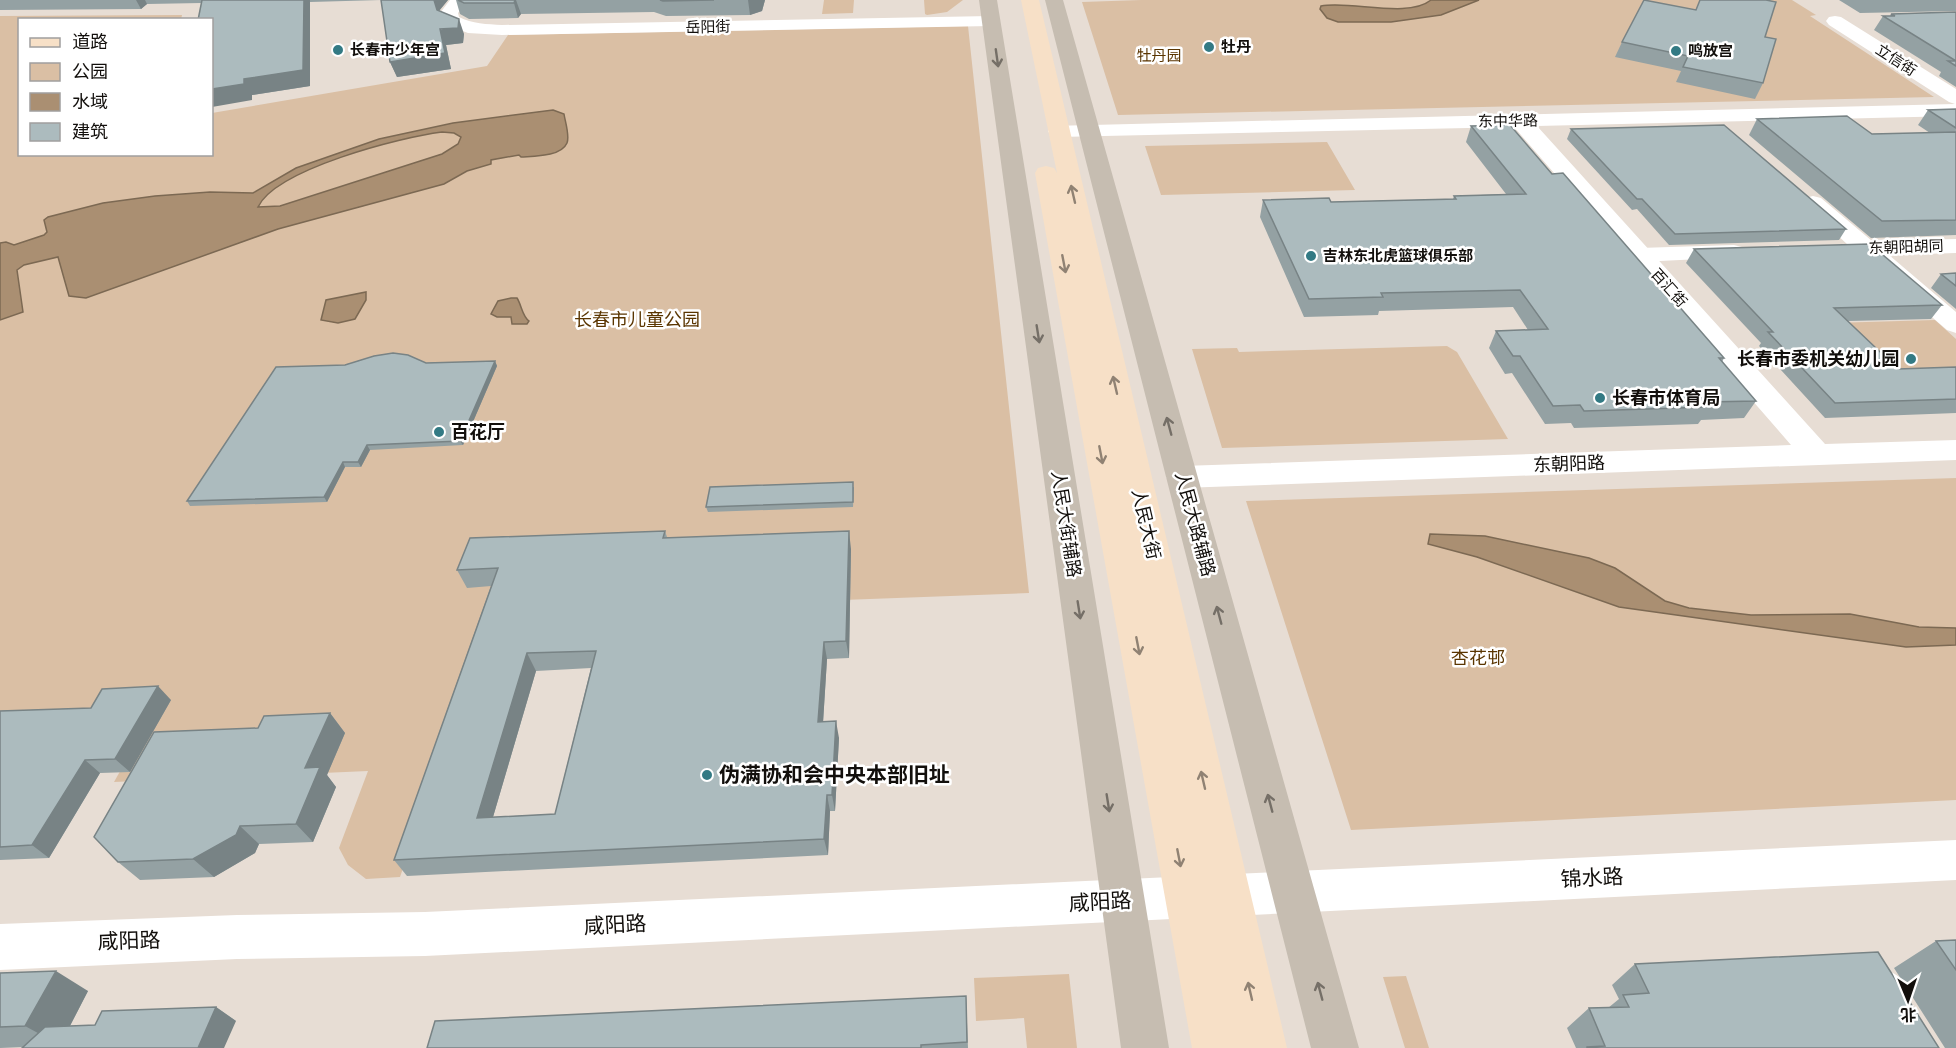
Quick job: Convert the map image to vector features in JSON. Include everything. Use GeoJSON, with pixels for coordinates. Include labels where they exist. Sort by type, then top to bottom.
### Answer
{"type":"FeatureCollection","features":[{"type":"Feature","properties":{"kind":"main road","name":"人民大街"},"geometry":{"type":"LineString","coordinates":[[1030,0],[1074,131],[1208,897],[1216,1048]]}},
{"type":"Feature","properties":{"kind":"main road","name":"人民大路辅路"},"geometry":{"type":"LineString","coordinates":[[1054,0],[1074,131],[1182,477],[1335,1048]]}},
{"type":"Feature","properties":{"kind":"main road","name":"人民大街"},"geometry":{"type":"LineString","coordinates":[[997,7],[1208,897],[1263,1048]]}},
{"type":"Feature","properties":{"kind":"main road","name":"人民大街辅路"},"geometry":{"type":"LineString","coordinates":[[997,7],[1145,1048]]}},
{"type":"Feature","properties":{"kind":"street","name":"岳阳街"},"geometry":{"type":"LineString","coordinates":[[459,0],[449,13],[450,20],[473,28],[502,30],[997,7]]}},
{"type":"Feature","properties":{"kind":"street","name":"立信街"},"geometry":{"type":"LineString","coordinates":[[1868,20],[1835,21],[1956,98]]}},
{"type":"Feature","properties":{"kind":"street","name":"东中华路"},"geometry":{"type":"LineString","coordinates":[[1074,131],[1956,110]]}},
{"type":"Feature","properties":{"kind":"street"},"geometry":{"type":"LineString","coordinates":[[1712,116],[1738,138]]}},
{"type":"Feature","properties":{"kind":"street","name":"百汇街"},"geometry":{"type":"LineString","coordinates":[[1520,120],[1817,455]]}},
{"type":"Feature","properties":{"kind":"street"},"geometry":{"type":"LineString","coordinates":[[1799,190],[1956,325]]}},
{"type":"Feature","properties":{"kind":"street","name":"东朝阳胡同"},"geometry":{"type":"LineString","coordinates":[[1832,250],[1956,246]]}},
{"type":"Feature","properties":{"kind":"street"},"geometry":{"type":"LineString","coordinates":[[1639,255],[1761,252]]}},
{"type":"Feature","properties":{"kind":"street","name":"东朝阳路"},"geometry":{"type":"LineString","coordinates":[[1182,477],[1956,450]]}},
{"type":"Feature","properties":{"kind":"street"},"geometry":{"type":"LineString","coordinates":[[1875,453],[1956,462]]}},
{"type":"Feature","properties":{"kind":"street","name":"锦水路"},"geometry":{"type":"LineString","coordinates":[[1208,897],[1956,860]]}},
{"type":"Feature","properties":{"kind":"street","name":"咸阳路"},"geometry":{"type":"LineString","coordinates":[[0,946],[237,937],[425,934],[1208,897]]}},
{"type":"Feature","properties":{"kind":"green space"},"geometry":{"type":"Polygon","coordinates":[[[824,0],[854,0],[853,13],[822,14],[824,0]]]}},
{"type":"Feature","properties":{"kind":"green space"},"geometry":{"type":"Polygon","coordinates":[[[924,0],[963,0],[947,12],[927,15],[924,0]]]}},
{"type":"Feature","properties":{"kind":"green space","name":"牡丹园"},"geometry":{"type":"Polygon","coordinates":[[[1141,0],[1792,0],[1816,15],[1810,16],[1934,97],[1118,115],[1082,2],[1141,0]]]}},
{"type":"Feature","properties":{"kind":"green space","name":"长春市儿童公园"},"geometry":{"type":"Polygon","coordinates":[[[182,15],[181,18],[18,18],[18,156],[213,156],[213,113],[487,66],[508,35],[968,26],[1029,593],[490,613],[400,877],[366,879],[348,865],[339,848],[368,771],[114,782],[123,766],[0,770],[0,16],[182,15]]]}},
{"type":"Feature","properties":{"kind":"green space"},"geometry":{"type":"Polygon","coordinates":[[[1327,142],[1355,190],[1161,195],[1145,146],[1327,142]]]}},
{"type":"Feature","properties":{"kind":"green space"},"geometry":{"type":"Polygon","coordinates":[[[1935,320],[1956,339],[1956,379],[1901,381],[1832,323],[1935,320]]]}},
{"type":"Feature","properties":{"kind":"green space"},"geometry":{"type":"Polygon","coordinates":[[[1447,346],[1457,352],[1508,439],[1222,448],[1192,349],[1237,348],[1239,352],[1447,346]]]}},
{"type":"Feature","properties":{"kind":"green space","name":"杏花邨"},"geometry":{"type":"Polygon","coordinates":[[[1956,478],[1956,800],[1351,830],[1246,501],[1956,478]]]}},
{"type":"Feature","properties":{"kind":"green space"},"geometry":{"type":"Polygon","coordinates":[[[1069,974],[1077,1048],[1027,1048],[1024,1018],[976,1021],[974,978],[1069,974]]]}},
{"type":"Feature","properties":{"kind":"green space"},"geometry":{"type":"Polygon","coordinates":[[[1406,976],[1429,1048],[1405,1048],[1383,977],[1406,976]]]}},
{"type":"Feature","properties":{"kind":"water"},"geometry":{"type":"Polygon","coordinates":[[[1431,0],[1479,0],[1441,15],[1391,22],[1338,22],[1327,18],[1320,9],[1321,6],[1333,5],[1408,8],[1431,0]]]}},
{"type":"Feature","properties":{"kind":"water"},"geometry":{"type":"Polygon","coordinates":[[[553,110],[564,114],[568,140],[564,148],[553,153],[539,156],[521,157],[519,155],[491,160],[491,164],[467,171],[444,184],[278,229],[86,298],[69,296],[58,257],[24,265],[17,270],[23,312],[0,320],[0,243],[6,242],[14,245],[44,235],[47,232],[44,220],[48,217],[103,203],[155,196],[210,192],[253,193],[296,168],[379,139],[453,123],[553,110]],[[442,132],[398,140],[341,157],[289,180],[269,193],[258,207],[280,206],[442,154],[458,144],[461,137],[454,133],[442,132]]]}},
{"type":"Feature","properties":{"kind":"water"},"geometry":{"type":"Polygon","coordinates":[[[366,292],[366,300],[355,319],[338,323],[321,320],[326,300],[366,292]]]}},
{"type":"Feature","properties":{"kind":"water"},"geometry":{"type":"Polygon","coordinates":[[[517,298],[529,321],[527,324],[512,324],[511,317],[497,317],[491,314],[498,301],[517,298]]]}},
{"type":"Feature","properties":{"kind":"water"},"geometry":{"type":"Polygon","coordinates":[[[1430,534],[1485,536],[1589,558],[1615,568],[1665,601],[1689,608],[1751,615],[1850,614],[1919,627],[1956,628],[1956,645],[1906,647],[1619,607],[1477,557],[1428,544],[1430,534]]]}},
{"type":"Feature","properties":{"kind":"building"},"geometry":{"type":"Polygon","coordinates":[[[202,0],[304,0],[303,70],[244,79],[244,84],[213,89],[213,18],[198,18],[202,0]]]}},
{"type":"Feature","properties":{"kind":"building"},"geometry":{"type":"Polygon","coordinates":[[[381,0],[434,0],[437,10],[459,19],[458,28],[440,29],[445,53],[390,62],[381,0]]]}},
{"type":"Feature","properties":{"kind":"building"},"geometry":{"type":"Polygon","coordinates":[[[458,0],[515,0],[514,3],[464,3],[458,0]]]}},
{"type":"Feature","properties":{"kind":"building"},"geometry":{"type":"Polygon","coordinates":[[[660,0],[714,0],[663,1],[660,0]]]}},
{"type":"Feature","properties":{"kind":"building","name":"鸣放宫"},"geometry":{"type":"Polygon","coordinates":[[[1644,0],[1696,10],[1700,0],[1776,2],[1765,37],[1776,39],[1763,83],[1683,67],[1688,56],[1622,42],[1644,0]]]}},
{"type":"Feature","properties":{"kind":"building"},"geometry":{"type":"Polygon","coordinates":[[[1956,12],[1956,61],[1883,16],[1895,16],[1891,14],[1956,12]]]}},
{"type":"Feature","properties":{"kind":"building"},"geometry":{"type":"Polygon","coordinates":[[[1956,109],[1956,128],[1928,110],[1956,109]]]}},
{"type":"Feature","properties":{"kind":"building"},"geometry":{"type":"Polygon","coordinates":[[[1847,116],[1872,134],[1956,132],[1956,220],[1882,221],[1757,119],[1847,116]]]}},
{"type":"Feature","properties":{"kind":"building"},"geometry":{"type":"Polygon","coordinates":[[[1510,125],[1552,174],[1563,173],[1724,358],[1719,358],[1756,401],[1706,402],[1709,407],[1584,411],[1580,405],[1553,406],[1520,356],[1513,356],[1496,331],[1548,329],[1520,290],[1381,293],[1383,297],[1309,299],[1263,200],[1329,198],[1331,202],[1456,199],[1454,196],[1526,194],[1471,126],[1510,125]]]}},
{"type":"Feature","properties":{"kind":"building"},"geometry":{"type":"Polygon","coordinates":[[[1724,125],[1846,229],[1675,234],[1642,199],[1637,199],[1571,129],[1724,125]]]}},
{"type":"Feature","properties":{"kind":"building"},"geometry":{"type":"Polygon","coordinates":[[[1870,244],[1942,305],[1834,308],[1898,369],[1956,367],[1956,399],[1835,403],[1768,332],[1773,332],[1694,249],[1870,244]]]}},
{"type":"Feature","properties":{"kind":"building"},"geometry":{"type":"Polygon","coordinates":[[[1956,273],[1956,286],[1941,274],[1956,273]]]}},
{"type":"Feature","properties":{"kind":"building","name":"百花厅"},"geometry":{"type":"Polygon","coordinates":[[[393,353],[408,355],[426,363],[495,361],[460,441],[367,445],[358,462],[343,462],[324,497],[187,501],[276,367],[345,365],[393,353]]]}},
{"type":"Feature","properties":{"kind":"building"},"geometry":{"type":"Polygon","coordinates":[[[853,482],[853,502],[706,507],[710,487],[853,482]]]}},
{"type":"Feature","properties":{"kind":"building","name":"伪满协和会中央本部旧址"},"geometry":{"type":"Polygon","coordinates":[[[665,531],[663,538],[849,531],[846,641],[824,642],[818,722],[836,721],[832,795],[827,795],[824,839],[394,860],[498,568],[457,570],[470,538],[665,531]],[[596,651],[527,653],[477,818],[555,814],[596,651]]]}},
{"type":"Feature","properties":{"kind":"building"},"geometry":{"type":"Polygon","coordinates":[[[158,686],[115,759],[85,760],[32,845],[0,847],[0,711],[91,708],[102,689],[158,686]]]}},
{"type":"Feature","properties":{"kind":"building"},"geometry":{"type":"Polygon","coordinates":[[[330,713],[305,768],[320,767],[296,824],[240,826],[236,835],[193,859],[118,862],[94,837],[154,732],[258,728],[264,716],[330,713]]]}},
{"type":"Feature","properties":{"kind":"building"},"geometry":{"type":"Polygon","coordinates":[[[1956,940],[1956,970],[1936,941],[1956,940]]]}},
{"type":"Feature","properties":{"kind":"building"},"geometry":{"type":"Polygon","coordinates":[[[1878,952],[1939,1048],[1587,1048],[1605,1046],[1589,1008],[1629,1007],[1623,995],[1649,993],[1635,964],[1878,952]]]}},
{"type":"Feature","properties":{"kind":"building"},"geometry":{"type":"Polygon","coordinates":[[[56,971],[25,1026],[0,1027],[0,973],[56,971]]]}},
{"type":"Feature","properties":{"kind":"building"},"geometry":{"type":"Polygon","coordinates":[[[966,996],[967,1042],[921,1045],[921,1048],[427,1048],[435,1021],[966,996]]]}},
{"type":"Feature","properties":{"kind":"building"},"geometry":{"type":"Polygon","coordinates":[[[216,1007],[198,1048],[22,1048],[45,1027],[95,1025],[102,1011],[216,1007]]]}},
{"type":"Feature","properties":{"kind":"place","name":"牡丹"},"geometry":{"type":"Point","coordinates":[1209,47]}},
{"type":"Feature","properties":{"kind":"place","name":"长春市少年宫"},"geometry":{"type":"Point","coordinates":[338,50]}},
{"type":"Feature","properties":{"kind":"place","name":"鸣放宫"},"geometry":{"type":"Point","coordinates":[1676,51]}},
{"type":"Feature","properties":{"kind":"place","name":"吉林东北虎篮球俱乐部"},"geometry":{"type":"Point","coordinates":[1311,256]}},
{"type":"Feature","properties":{"kind":"place","name":"长春市委机关幼儿园"},"geometry":{"type":"Point","coordinates":[1911,359]}},
{"type":"Feature","properties":{"kind":"place","name":"长春市体育局"},"geometry":{"type":"Point","coordinates":[1600,398]}},
{"type":"Feature","properties":{"kind":"place","name":"百花厅"},"geometry":{"type":"Point","coordinates":[439,432]}},
{"type":"Feature","properties":{"kind":"place","name":"伪满协和会中央本部旧址"},"geometry":{"type":"Point","coordinates":[707,775]}}]}
